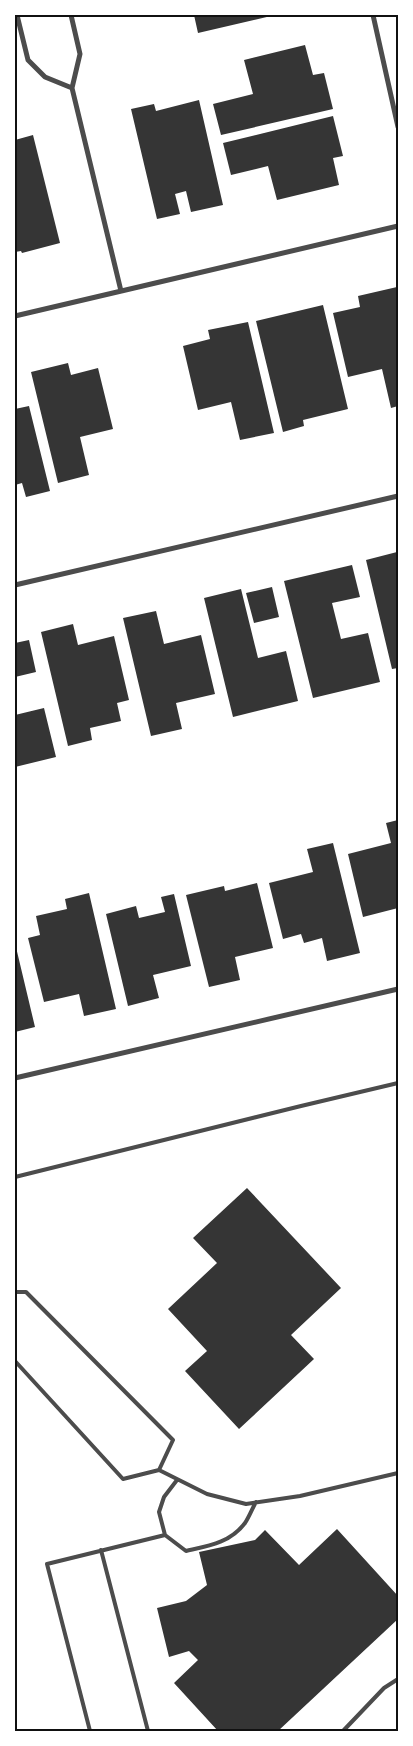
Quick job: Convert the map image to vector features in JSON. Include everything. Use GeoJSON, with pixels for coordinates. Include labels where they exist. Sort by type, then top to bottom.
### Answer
{"type":"FeatureCollection","features":[{"type":"Feature","properties":{"kind":"street"},"geometry":{"type":"LineString","coordinates":[[17,15],[28,60],[45,77],[72,88]]}},
{"type":"Feature","properties":{"kind":"street"},"geometry":{"type":"LineString","coordinates":[[71,15],[80,54],[72,88],[121,291]]}},
{"type":"Feature","properties":{"kind":"street"},"geometry":{"type":"LineString","coordinates":[[373,15],[398,127]]}},
{"type":"Feature","properties":{"kind":"street"},"geometry":{"type":"LineString","coordinates":[[15,316],[398,226]]}},
{"type":"Feature","properties":{"kind":"street"},"geometry":{"type":"LineString","coordinates":[[15,585],[398,496]]}},
{"type":"Feature","properties":{"kind":"street"},"geometry":{"type":"LineString","coordinates":[[15,1078],[398,989]]}},
{"type":"Feature","properties":{"kind":"lane"},"geometry":{"type":"LineString","coordinates":[[15,1177],[398,1083]]}},
{"type":"Feature","properties":{"kind":"lane"},"geometry":{"type":"LineString","coordinates":[[15,1292],[26,1292],[173,1440],[159,1470]]}},
{"type":"Feature","properties":{"kind":"lane"},"geometry":{"type":"LineString","coordinates":[[15,1361],[123,1479],[159,1470],[207,1494],[246,1504],[300,1496],[398,1473]]}},
{"type":"Feature","properties":{"kind":"lane"},"geometry":{"type":"LineString","coordinates":[[177,1480],[164,1497],[159,1512],[165,1535],[186,1550],[216,1545],[231,1536],[245,1524],[256,1502]]}},
{"type":"Feature","properties":{"kind":"lane"},"geometry":{"type":"LineString","coordinates":[[90,1731],[47,1564],[165,1535]]}},
{"type":"Feature","properties":{"kind":"lane"},"geometry":{"type":"LineString","coordinates":[[101,1550],[148,1731]]}},
{"type":"Feature","properties":{"kind":"lane"},"geometry":{"type":"LineString","coordinates":[[344,1731],[384,1688],[398,1679]]}},
{"type":"Feature","properties":{"kind":"building"},"geometry":{"type":"Polygon","coordinates":[[[194,15],[271,15],[271,16],[198,33],[194,15]]]}},
{"type":"Feature","properties":{"kind":"building"},"geometry":{"type":"Polygon","coordinates":[[[305,45],[313,75],[324,73],[333,109],[221,135],[213,104],[253,94],[244,60],[305,45]]]}},
{"type":"Feature","properties":{"kind":"building"},"geometry":{"type":"Polygon","coordinates":[[[199,100],[223,205],[191,212],[186,191],[175,194],[180,214],[157,219],[131,109],[154,104],[156,111],[199,100]]]}},
{"type":"Feature","properties":{"kind":"building"},"geometry":{"type":"Polygon","coordinates":[[[333,116],[343,156],[333,158],[339,185],[277,200],[268,166],[231,175],[223,143],[333,116]]]}},
{"type":"Feature","properties":{"kind":"building"},"geometry":{"type":"Polygon","coordinates":[[[33,135],[60,243],[22,253],[21,251],[15,252],[15,140],[33,135]]]}},
{"type":"Feature","properties":{"kind":"building"},"geometry":{"type":"Polygon","coordinates":[[[397,287],[398,406],[391,408],[382,369],[348,377],[333,313],[360,307],[358,296],[397,287]]]}},
{"type":"Feature","properties":{"kind":"building"},"geometry":{"type":"Polygon","coordinates":[[[323,305],[348,409],[303,420],[304,426],[283,432],[256,321],[323,305]]]}},
{"type":"Feature","properties":{"kind":"building"},"geometry":{"type":"Polygon","coordinates":[[[248,322],[274,433],[240,440],[231,402],[198,410],[183,346],[210,339],[208,330],[248,322]]]}},
{"type":"Feature","properties":{"kind":"building"},"geometry":{"type":"Polygon","coordinates":[[[68,363],[71,375],[98,368],[113,429],[80,437],[89,475],[58,483],[31,372],[68,363]]]}},
{"type":"Feature","properties":{"kind":"building"},"geometry":{"type":"Polygon","coordinates":[[[29,406],[50,491],[26,497],[22,483],[15,485],[15,409],[29,406]]]}},
{"type":"Feature","properties":{"kind":"building"},"geometry":{"type":"Polygon","coordinates":[[[397,552],[398,668],[392,669],[366,560],[397,552]]]}},
{"type":"Feature","properties":{"kind":"building"},"geometry":{"type":"Polygon","coordinates":[[[352,565],[360,597],[332,603],[341,639],[368,633],[380,682],[313,698],[284,581],[352,565]]]}},
{"type":"Feature","properties":{"kind":"building"},"geometry":{"type":"Polygon","coordinates":[[[272,587],[279,617],[254,623],[246,593],[272,587]]]}},
{"type":"Feature","properties":{"kind":"building"},"geometry":{"type":"Polygon","coordinates":[[[241,589],[258,658],[286,651],[298,701],[233,717],[204,598],[241,589]]]}},
{"type":"Feature","properties":{"kind":"building"},"geometry":{"type":"Polygon","coordinates":[[[156,611],[164,644],[201,635],[215,694],[176,703],[182,729],[151,736],[123,618],[156,611]]]}},
{"type":"Feature","properties":{"kind":"building"},"geometry":{"type":"Polygon","coordinates":[[[73,624],[78,645],[114,636],[129,700],[117,703],[121,721],[90,728],[92,740],[68,746],[41,632],[73,624]]]}},
{"type":"Feature","properties":{"kind":"building"},"geometry":{"type":"Polygon","coordinates":[[[29,640],[36,672],[15,677],[15,643],[29,640]]]}},
{"type":"Feature","properties":{"kind":"building"},"geometry":{"type":"Polygon","coordinates":[[[44,708],[56,757],[15,767],[15,715],[44,708]]]}},
{"type":"Feature","properties":{"kind":"building"},"geometry":{"type":"Polygon","coordinates":[[[398,820],[398,908],[363,917],[348,854],[391,843],[386,823],[398,820]]]}},
{"type":"Feature","properties":{"kind":"building"},"geometry":{"type":"Polygon","coordinates":[[[333,843],[360,953],[327,961],[322,938],[304,943],[301,934],[283,939],[269,883],[313,872],[307,849],[333,843]]]}},
{"type":"Feature","properties":{"kind":"building"},"geometry":{"type":"Polygon","coordinates":[[[257,883],[273,948],[235,957],[240,980],[209,987],[186,895],[224,886],[225,891],[257,883]]]}},
{"type":"Feature","properties":{"kind":"building"},"geometry":{"type":"Polygon","coordinates":[[[89,893],[116,1009],[84,1016],[79,994],[44,1002],[28,938],[40,935],[36,916],[67,909],[65,899],[89,893]]]}},
{"type":"Feature","properties":{"kind":"building"},"geometry":{"type":"Polygon","coordinates":[[[174,894],[191,966],[153,975],[159,998],[128,1006],[106,914],[136,906],[139,918],[165,912],[161,897],[174,894]]]}},
{"type":"Feature","properties":{"kind":"building"},"geometry":{"type":"Polygon","coordinates":[[[15,943],[35,1027],[15,1032],[15,943]]]}},
{"type":"Feature","properties":{"kind":"building"},"geometry":{"type":"Polygon","coordinates":[[[247,1188],[341,1288],[291,1335],[314,1359],[239,1429],[185,1371],[207,1351],[168,1309],[217,1263],[193,1238],[247,1188]]]}},
{"type":"Feature","properties":{"kind":"building"},"geometry":{"type":"Polygon","coordinates":[[[337,1529],[398,1596],[398,1619],[278,1731],[218,1731],[174,1683],[198,1660],[189,1651],[169,1657],[157,1608],[186,1601],[207,1585],[199,1552],[255,1540],[265,1530],[299,1565],[337,1529]]]}}]}
